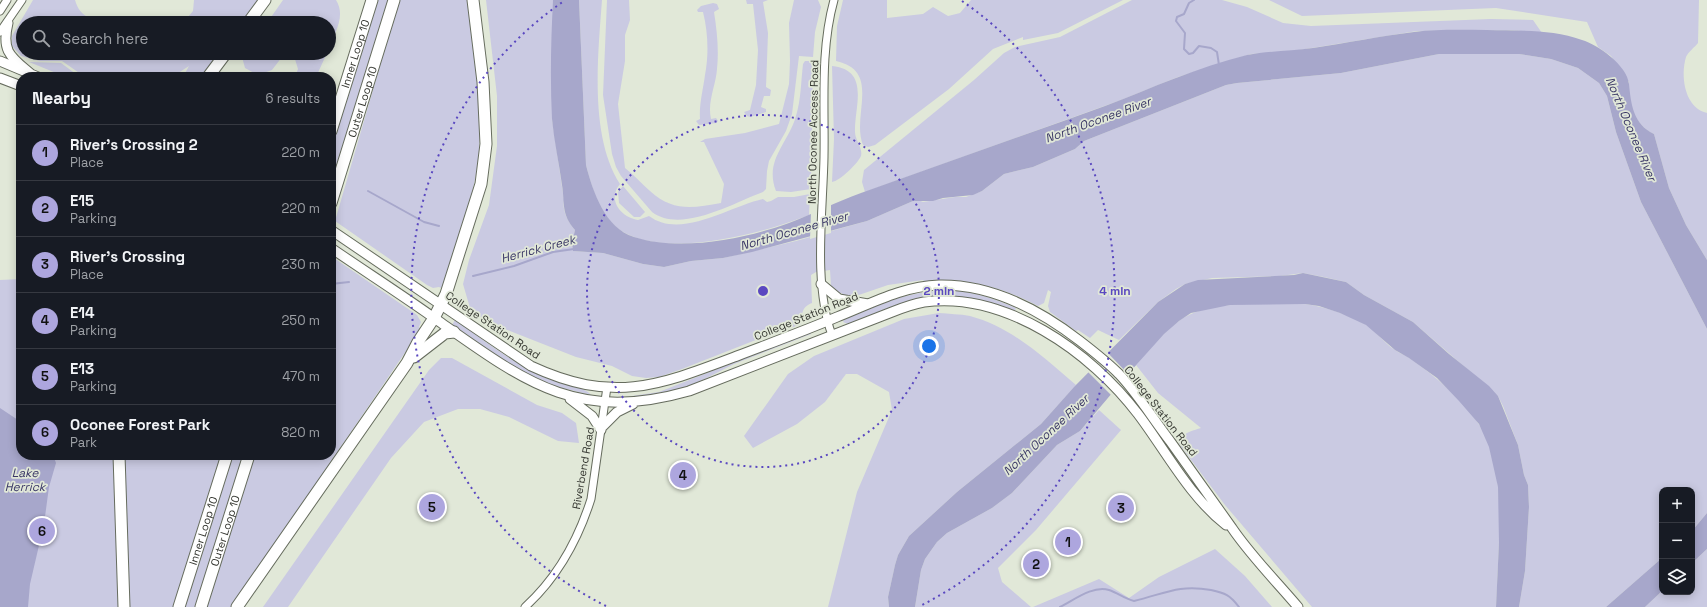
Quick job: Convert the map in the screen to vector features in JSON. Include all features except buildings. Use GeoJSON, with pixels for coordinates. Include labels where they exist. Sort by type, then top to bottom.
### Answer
{"type":"FeatureCollection","features":[{"type":"Feature","properties":{"kind":"highway"},"geometry":{"type":"LineString","coordinates":[[253,16],[265,0]]}},
{"type":"Feature","properties":{"kind":"highway","name":"Inner Loop 10"},"geometry":{"type":"LineString","coordinates":[[336,115],[372,0]]}},
{"type":"Feature","properties":{"kind":"highway","name":"Outer Loop 10"},"geometry":{"type":"LineString","coordinates":[[336,188],[394,0]]}},
{"type":"Feature","properties":{"kind":"highway"},"geometry":{"type":"LineString","coordinates":[[237,607],[407,363],[441,304],[457,261],[481,184],[486,144],[483,82],[474,0]]}},
{"type":"Feature","properties":{"kind":"highway"},"geometry":{"type":"LineString","coordinates":[[212,72],[221,60]]}},
{"type":"Feature","properties":{"kind":"highway"},"geometry":{"type":"LineString","coordinates":[[407,363],[424,347],[445,333],[454,332]]}},
{"type":"Feature","properties":{"kind":"highway"},"geometry":{"type":"LineString","coordinates":[[119,460],[124,607]]}},
{"type":"Feature","properties":{"kind":"highway","name":"Inner Loop 10"},"geometry":{"type":"LineString","coordinates":[[180,607],[225,460]]}},
{"type":"Feature","properties":{"kind":"highway","name":"Outer Loop 10"},"geometry":{"type":"LineString","coordinates":[[201,607],[247,460]]}},
{"type":"Feature","properties":{"kind":"main road"},"geometry":{"type":"LineString","coordinates":[[8,23],[5,39],[8,52],[12,58],[30,72]]}},
{"type":"Feature","properties":{"kind":"main road"},"geometry":{"type":"LineString","coordinates":[[0,61],[26,72]]}},
{"type":"Feature","properties":{"kind":"main road"},"geometry":{"type":"LineString","coordinates":[[0,78],[16,84]]}},
{"type":"Feature","properties":{"kind":"main road"},"geometry":{"type":"LineString","coordinates":[[0,86],[16,85]]}},
{"type":"Feature","properties":{"kind":"main road","name":"College Station Road"},"geometry":{"type":"LineString","coordinates":[[336,233],[531,366],[566,380],[607,387],[640,387],[673,380],[827,322],[890,296],[920,287],[939,285],[974,288],[1031,308],[1080,341],[1119,374],[1144,406],[1234,531],[1298,607]]}},
{"type":"Feature","properties":{"kind":"main road","name":"College Station Road"},"geometry":{"type":"LineString","coordinates":[[336,251],[454,332],[533,383],[564,395],[606,403],[662,399],[689,391],[832,335],[923,302],[953,301],[987,307],[1015,317],[1052,335],[1073,348],[1108,379],[1137,413],[1208,511],[1234,531]]}},
{"type":"Feature","properties":{"kind":"main road"},"geometry":{"type":"LineString","coordinates":[[821,284],[839,299],[869,304]]}},
{"type":"Feature","properties":{"kind":"main road"},"geometry":{"type":"LineString","coordinates":[[564,395],[592,416],[601,429],[617,412],[636,402]]}},
{"type":"Feature","properties":{"kind":"street"},"geometry":{"type":"LineString","coordinates":[[0,11],[7,0]]}},
{"type":"Feature","properties":{"kind":"street"},"geometry":{"type":"LineString","coordinates":[[0,32],[8,23],[22,0]]}},
{"type":"Feature","properties":{"kind":"street","name":"North Oconee Access Road"},"geometry":{"type":"LineString","coordinates":[[832,335],[827,322],[821,284],[828,22],[834,0]]}},
{"type":"Feature","properties":{"kind":"street","name":"Riverbend Road"},"geometry":{"type":"LineString","coordinates":[[525,607],[556,574],[581,528],[591,499],[606,403],[607,387]]}},
{"type":"Feature","properties":{"kind":"shaded area"},"geometry":{"type":"Polygon","coordinates":[[[33,0],[75,0],[77,6],[86,16],[24,16],[33,0]]]}},
{"type":"Feature","properties":{"kind":"shaded area"},"geometry":{"type":"Polygon","coordinates":[[[194,0],[259,0],[247,16],[189,16],[193,11],[194,0]]]}},
{"type":"Feature","properties":{"kind":"shaded area"},"geometry":{"type":"Polygon","coordinates":[[[283,0],[336,0],[340,12],[340,18],[336,30],[336,16],[272,16],[283,0]]]}},
{"type":"Feature","properties":{"kind":"shaded area"},"geometry":{"type":"Polygon","coordinates":[[[376,0],[388,0],[336,168],[336,132],[376,0]]]}},
{"type":"Feature","properties":{"kind":"shaded area"},"geometry":{"type":"Polygon","coordinates":[[[399,0],[470,0],[478,76],[480,114],[479,152],[474,185],[466,217],[445,281],[441,288],[433,288],[427,285],[336,222],[399,0]]]}},
{"type":"Feature","properties":{"kind":"shaded area"},"geometry":{"type":"Polygon","coordinates":[[[486,0],[553,0],[552,119],[564,208],[568,220],[575,230],[572,243],[573,251],[603,253],[643,264],[664,267],[691,261],[723,258],[796,241],[867,221],[913,201],[918,200],[923,202],[955,197],[966,197],[982,191],[1004,174],[1033,167],[1075,149],[1084,141],[1226,85],[1341,73],[1439,54],[1519,54],[1551,59],[1578,68],[1599,83],[1607,96],[1616,132],[1641,202],[1707,329],[1707,513],[1695,527],[1695,487],[1659,487],[1659,561],[1606,607],[1519,607],[1525,571],[1529,507],[1528,485],[1524,475],[1518,445],[1498,396],[1413,322],[1364,295],[1346,282],[1303,273],[1280,276],[1212,278],[1185,284],[1158,302],[1119,340],[1098,330],[1090,338],[1078,330],[1076,331],[1050,312],[1048,306],[1051,292],[1048,290],[1044,303],[1038,306],[997,289],[969,282],[954,281],[924,282],[923,280],[888,285],[850,298],[842,297],[842,293],[837,294],[831,286],[830,270],[816,272],[811,275],[812,303],[804,309],[801,324],[659,377],[646,378],[632,376],[612,366],[576,357],[487,322],[470,308],[463,284],[469,260],[489,205],[497,146],[497,96],[486,0]]]}},
{"type":"Feature","properties":{"kind":"shaded area"},"geometry":{"type":"Polygon","coordinates":[[[579,0],[602,0],[598,70],[600,119],[610,165],[620,184],[616,190],[615,201],[621,211],[638,220],[649,216],[662,222],[676,224],[690,223],[763,199],[767,202],[778,197],[794,197],[810,194],[809,215],[768,229],[743,235],[692,243],[667,243],[644,240],[625,233],[617,228],[604,213],[599,204],[591,184],[586,165],[579,0]]]}},
{"type":"Feature","properties":{"kind":"shaded area"},"geometry":{"type":"Polygon","coordinates":[[[607,0],[629,0],[630,20],[625,35],[625,61],[618,104],[625,168],[659,198],[675,205],[692,207],[721,203],[724,184],[704,142],[700,142],[705,139],[745,133],[779,124],[789,84],[789,23],[794,0],[818,0],[821,7],[815,32],[813,57],[799,56],[792,114],[786,131],[769,161],[766,189],[763,192],[707,214],[677,220],[664,218],[652,212],[621,176],[616,167],[612,154],[603,95],[607,0]]]}},
{"type":"Feature","properties":{"kind":"shaded area"},"geometry":{"type":"Polygon","coordinates":[[[746,0],[768,0],[763,2],[768,33],[766,87],[771,90],[770,96],[764,96],[761,107],[766,109],[766,112],[750,117],[744,112],[750,110],[756,85],[758,50],[753,4],[747,4],[746,0]]]}},
{"type":"Feature","properties":{"kind":"shaded area"},"geometry":{"type":"Polygon","coordinates":[[[843,0],[887,0],[887,18],[923,14],[933,7],[948,16],[960,13],[971,0],[1123,0],[1058,33],[1023,40],[1023,37],[993,49],[949,89],[875,145],[868,147],[863,145],[860,133],[862,84],[858,74],[850,66],[836,61],[837,26],[843,0]]]}},
{"type":"Feature","properties":{"kind":"shaded area"},"geometry":{"type":"Polygon","coordinates":[[[1132,0],[1222,0],[1247,7],[1283,23],[1311,26],[1491,19],[1533,20],[1542,33],[1511,30],[1417,31],[1287,52],[1251,54],[1178,77],[1121,100],[865,192],[862,182],[864,170],[974,80],[1004,53],[1015,47],[1060,37],[1132,0]]]}},
{"type":"Feature","properties":{"kind":"shaded area"},"geometry":{"type":"Polygon","coordinates":[[[1269,0],[1699,0],[1698,43],[1686,57],[1684,65],[1684,82],[1689,98],[1694,105],[1707,113],[1707,260],[1686,225],[1669,188],[1654,134],[1647,130],[1637,119],[1629,97],[1629,82],[1611,56],[1598,47],[1587,22],[1496,8],[1302,16],[1269,0]]]}},
{"type":"Feature","properties":{"kind":"shaded area"},"geometry":{"type":"Polygon","coordinates":[[[713,3],[717,4],[719,9],[714,12],[718,55],[710,113],[711,119],[716,118],[718,121],[716,123],[699,125],[696,121],[700,119],[707,59],[707,43],[703,12],[698,12],[697,10],[701,6],[713,3]]]}},
{"type":"Feature","properties":{"kind":"shaded area"},"geometry":{"type":"Polygon","coordinates":[[[16,29],[16,50],[12,46],[12,36],[16,29]]]}},
{"type":"Feature","properties":{"kind":"shaded area"},"geometry":{"type":"Polygon","coordinates":[[[36,60],[214,60],[205,72],[186,72],[189,66],[180,72],[78,72],[62,61],[36,60]]]}},
{"type":"Feature","properties":{"kind":"shaded area"},"geometry":{"type":"Polygon","coordinates":[[[243,60],[280,60],[272,70],[266,72],[252,72],[245,68],[243,60]]]}},
{"type":"Feature","properties":{"kind":"shaded area"},"geometry":{"type":"Polygon","coordinates":[[[295,60],[324,60],[318,72],[297,72],[298,69],[295,60]]]}},
{"type":"Feature","properties":{"kind":"shaded area"},"geometry":{"type":"Polygon","coordinates":[[[805,61],[813,61],[811,189],[791,192],[776,191],[773,180],[775,161],[798,110],[803,64],[805,61]]]}},
{"type":"Feature","properties":{"kind":"shaded area"},"geometry":{"type":"Polygon","coordinates":[[[29,62],[61,63],[73,72],[54,72],[29,62]]]}},
{"type":"Feature","properties":{"kind":"shaded area"},"geometry":{"type":"Polygon","coordinates":[[[832,66],[844,69],[852,74],[856,82],[858,101],[855,132],[860,147],[861,156],[848,171],[832,182],[834,139],[832,66]]]}},
{"type":"Feature","properties":{"kind":"shaded area"},"geometry":{"type":"Polygon","coordinates":[[[623,186],[645,212],[640,217],[634,217],[619,203],[618,192],[623,186]]]}},
{"type":"Feature","properties":{"kind":"shaded area"},"geometry":{"type":"Polygon","coordinates":[[[336,259],[417,315],[421,322],[419,327],[421,329],[336,454],[336,259]]]}},
{"type":"Feature","properties":{"kind":"shaded area"},"geometry":{"type":"Polygon","coordinates":[[[16,279],[16,460],[113,460],[120,607],[0,607],[0,280],[16,279]]]}},
{"type":"Feature","properties":{"kind":"shaded area"},"geometry":{"type":"Polygon","coordinates":[[[951,290],[985,296],[1016,308],[1014,312],[1010,309],[982,302],[943,297],[908,302],[848,324],[843,322],[845,318],[896,299],[923,292],[951,290]]]}},
{"type":"Feature","properties":{"kind":"shaded area"},"geometry":{"type":"Polygon","coordinates":[[[1240,304],[1305,304],[1336,311],[1365,324],[1391,347],[1409,358],[1439,381],[1464,405],[1478,423],[1486,438],[1492,455],[1498,492],[1499,530],[1496,607],[1312,607],[1225,505],[1179,444],[1184,435],[1190,431],[1201,428],[1158,393],[1136,365],[1156,342],[1179,321],[1191,314],[1206,309],[1240,304]]]}},
{"type":"Feature","properties":{"kind":"shaded area"},"geometry":{"type":"Polygon","coordinates":[[[939,313],[970,316],[1000,328],[1027,344],[1076,385],[1041,424],[957,492],[909,536],[898,555],[895,565],[888,597],[889,607],[828,607],[857,492],[892,410],[889,392],[857,374],[846,374],[825,402],[797,424],[753,448],[744,436],[788,374],[814,356],[904,319],[939,313]]]}},
{"type":"Feature","properties":{"kind":"shaded area"},"geometry":{"type":"Polygon","coordinates":[[[455,320],[531,371],[583,389],[591,395],[550,385],[516,368],[452,325],[455,320]]]}},
{"type":"Feature","properties":{"kind":"shaded area"},"geometry":{"type":"Polygon","coordinates":[[[811,332],[811,334],[734,364],[695,384],[674,391],[635,398],[632,396],[659,392],[811,332]]]}},
{"type":"Feature","properties":{"kind":"shaded area"},"geometry":{"type":"Polygon","coordinates":[[[441,358],[452,358],[537,405],[562,413],[576,423],[579,443],[558,441],[509,417],[480,409],[458,409],[424,422],[391,458],[288,607],[263,607],[429,370],[441,358]]]}},
{"type":"Feature","properties":{"kind":"shaded area"},"geometry":{"type":"Polygon","coordinates":[[[1099,410],[1121,430],[1036,530],[998,568],[1002,582],[1031,607],[915,607],[921,570],[925,559],[937,542],[947,533],[992,508],[1012,493],[1057,445],[1080,431],[1099,410]]]}},
{"type":"Feature","properties":{"kind":"shaded area"},"geometry":{"type":"Polygon","coordinates":[[[124,460],[220,460],[174,607],[128,607],[124,460]]]}},
{"type":"Feature","properties":{"kind":"shaded area"},"geometry":{"type":"Polygon","coordinates":[[[230,460],[242,460],[196,607],[185,607],[230,460]]]}},
{"type":"Feature","properties":{"kind":"shaded area"},"geometry":{"type":"Polygon","coordinates":[[[253,460],[332,460],[232,607],[207,607],[253,460]]]}},
{"type":"Feature","properties":{"kind":"shaded area"},"geometry":{"type":"Polygon","coordinates":[[[1215,549],[1245,576],[1272,607],[1033,607],[1099,579],[1129,598],[1159,577],[1215,549]]]}},
{"type":"Feature","properties":{"kind":"shaded area"},"geometry":{"type":"Polygon","coordinates":[[[1707,549],[1707,607],[1645,607],[1659,594],[1695,595],[1695,560],[1707,549]]]}},
{"type":"Feature","properties":{"kind":"water","name":"North Oconee River"},"geometry":{"type":"Polygon","coordinates":[[[553,0],[579,0],[586,165],[592,186],[602,208],[615,226],[624,232],[634,237],[671,243],[712,242],[772,229],[861,193],[1105,106],[1193,72],[1247,55],[1313,48],[1389,35],[1432,30],[1547,32],[1571,36],[1596,46],[1611,57],[1623,70],[1629,84],[1634,113],[1642,125],[1654,134],[1669,188],[1686,225],[1707,260],[1707,329],[1641,202],[1616,132],[1607,96],[1599,83],[1578,68],[1551,59],[1519,54],[1439,54],[1341,73],[1226,85],[1084,141],[1075,149],[1033,167],[1004,174],[982,191],[973,195],[943,198],[933,201],[913,201],[867,221],[752,252],[723,258],[691,261],[664,267],[643,264],[603,253],[573,251],[572,243],[575,230],[567,219],[564,209],[552,119],[551,59],[553,0]]]}},
{"type":"Feature","properties":{"kind":"water","name":"North Oconee River"},"geometry":{"type":"Polygon","coordinates":[[[1303,273],[1346,282],[1364,295],[1413,322],[1449,354],[1489,386],[1498,396],[1518,445],[1524,475],[1528,485],[1529,507],[1525,571],[1519,607],[1496,607],[1499,542],[1498,487],[1489,447],[1479,424],[1437,378],[1395,350],[1366,325],[1340,313],[1319,306],[1305,304],[1230,305],[1191,313],[1179,321],[1164,334],[1080,431],[1057,445],[1012,493],[992,508],[947,533],[937,542],[925,559],[921,570],[915,607],[889,607],[888,597],[895,565],[898,555],[909,536],[957,492],[1041,424],[1074,387],[1158,302],[1185,284],[1198,280],[1294,275],[1303,273]]]}},
{"type":"Feature","properties":{"kind":"water","name":"Lake Herrick"},"geometry":{"type":"Polygon","coordinates":[[[0,408],[16,419],[16,460],[55,460],[56,463],[49,487],[44,524],[30,584],[28,607],[0,607],[0,408]]]}},
{"type":"Feature","properties":{"kind":"water"},"geometry":{"type":"Polygon","coordinates":[[[1707,513],[1707,549],[1695,560],[1695,559],[1695,527],[1707,513]]]}},
{"type":"Feature","properties":{"kind":"water"},"geometry":{"type":"Polygon","coordinates":[[[1659,561],[1659,594],[1645,607],[1606,607],[1659,561]]]}},
{"type":"Feature","properties":{"kind":"pier"},"geometry":{"type":"Polygon","coordinates":[[[831,204],[831,233],[810,239],[811,212],[831,204]]]}},
{"type":"Feature","properties":{"kind":"pier"},"geometry":{"type":"Polygon","coordinates":[[[1106,351],[1129,375],[1112,396],[1087,371],[1106,351]]]}},
{"type":"Feature","properties":{"kind":"waterway"},"geometry":{"type":"LineString","coordinates":[[1194,0],[1189,3],[1184,14],[1177,17],[1176,21],[1185,33],[1184,49],[1189,54],[1193,53],[1199,46],[1211,48],[1217,52],[1219,65]]}},
{"type":"Feature","properties":{"kind":"waterway"},"geometry":{"type":"LineString","coordinates":[[368,191],[424,222],[439,226]]}},
{"type":"Feature","properties":{"kind":"waterway","name":"Herrick Creek"},"geometry":{"type":"LineString","coordinates":[[473,276],[514,266],[553,252],[574,249]]}},
{"type":"Feature","properties":{"kind":"waterway","name":"Herrick Creek"},"geometry":{"type":"LineString","coordinates":[[336,283],[349,282]]}},
{"type":"Feature","properties":{"kind":"waterway"},"geometry":{"type":"LineString","coordinates":[[1060,607],[1090,591],[1103,589],[1109,590],[1134,601],[1171,591],[1189,588],[1211,590],[1224,594],[1230,597],[1239,607]]}},
{"type":"Feature","properties":{"kind":"place","name":"E14"},"geometry":{"type":"Point","coordinates":[683,475]}},
{"type":"Feature","properties":{"kind":"place","name":"E13"},"geometry":{"type":"Point","coordinates":[432,507]}},
{"type":"Feature","properties":{"kind":"place","name":"River's Crossing"},"geometry":{"type":"Point","coordinates":[1121,508]}},
{"type":"Feature","properties":{"kind":"place","name":"Oconee Forest Park"},"geometry":{"type":"Point","coordinates":[42,531]}},
{"type":"Feature","properties":{"kind":"place","name":"River's Crossing 2"},"geometry":{"type":"Point","coordinates":[1068,542]}},
{"type":"Feature","properties":{"kind":"place","name":"E15"},"geometry":{"type":"Point","coordinates":[1036,564]}}]}
